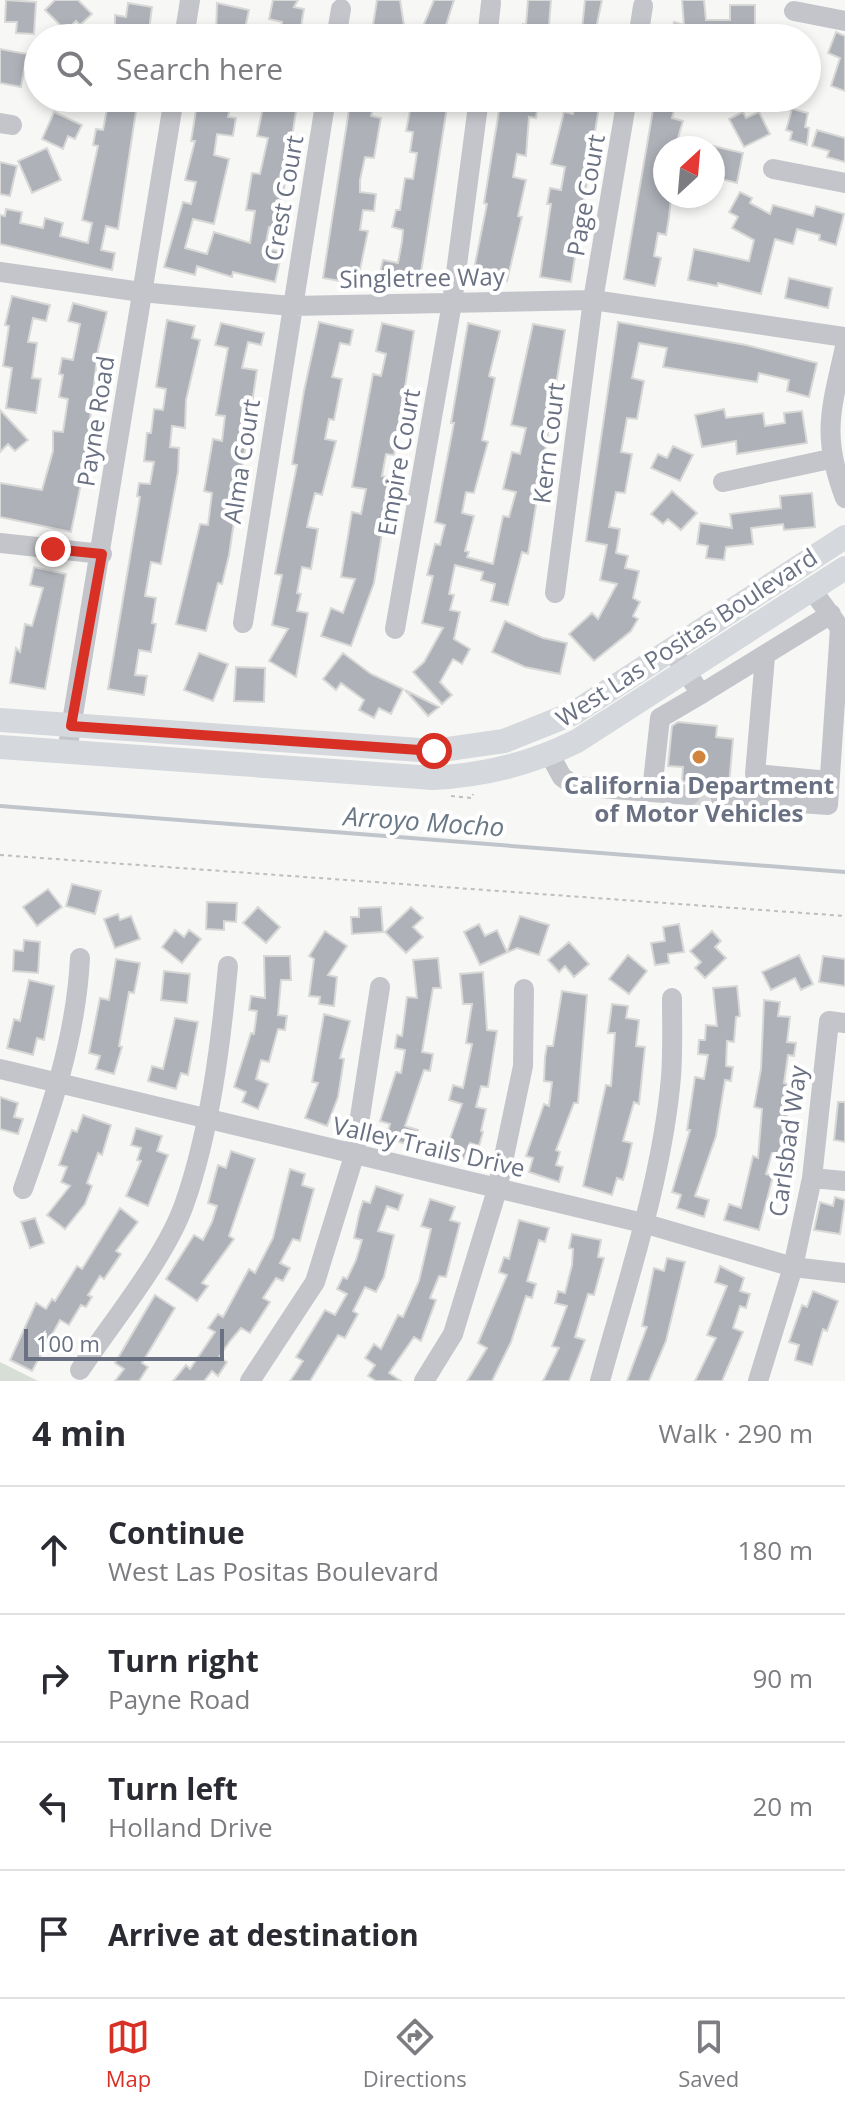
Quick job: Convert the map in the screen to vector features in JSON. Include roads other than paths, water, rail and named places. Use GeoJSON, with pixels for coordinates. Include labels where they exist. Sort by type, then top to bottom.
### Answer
{"type":"FeatureCollection","features":[{"type":"Feature","properties":{"kind":"main road","name":"West Las Positas Boulevard"},"geometry":{"type":"LineString","coordinates":[[0,720],[434,751],[465,749],[527,734],[574,713],[845,537]]}},
{"type":"Feature","properties":{"kind":"main road","name":"West Las Positas Boulevard"},"geometry":{"type":"LineString","coordinates":[[0,747],[433,778],[504,769],[550,755],[577,741],[845,568]]}},
{"type":"Feature","properties":{"kind":"street"},"geometry":{"type":"LineString","coordinates":[[186,24],[190,0]]}},
{"type":"Feature","properties":{"kind":"street"},"geometry":{"type":"LineString","coordinates":[[489,24],[491,3]]}},
{"type":"Feature","properties":{"kind":"street"},"geometry":{"type":"LineString","coordinates":[[640,24],[643,6]]}},
{"type":"Feature","properties":{"kind":"street"},"geometry":{"type":"LineString","coordinates":[[338,24],[341,9]]}},
{"type":"Feature","properties":{"kind":"street"},"geometry":{"type":"LineString","coordinates":[[794,11],[845,21]]}},
{"type":"Feature","properties":{"kind":"street","name":"Payne Road"},"geometry":{"type":"LineString","coordinates":[[67,752],[102,554],[172,112]]}},
{"type":"Feature","properties":{"kind":"street","name":"Crest Court"},"geometry":{"type":"LineString","coordinates":[[291,306],[324,112]]}},
{"type":"Feature","properties":{"kind":"street","name":"Empire Court"},"geometry":{"type":"LineString","coordinates":[[395,629],[452,303],[477,112]]}},
{"type":"Feature","properties":{"kind":"street","name":"Page Court"},"geometry":{"type":"LineString","coordinates":[[593,300],[625,112]]}},
{"type":"Feature","properties":{"kind":"street"},"geometry":{"type":"LineString","coordinates":[[773,169],[845,183]]}},
{"type":"Feature","properties":{"kind":"street","name":"Singletree Way"},"geometry":{"type":"LineString","coordinates":[[0,272],[141,292],[291,306],[593,300],[845,337]]}},
{"type":"Feature","properties":{"kind":"street","name":"Kern Court"},"geometry":{"type":"LineString","coordinates":[[555,593],[593,300]]}},
{"type":"Feature","properties":{"kind":"street","name":"Alma Court"},"geometry":{"type":"LineString","coordinates":[[243,623],[291,306]]}},
{"type":"Feature","properties":{"kind":"street"},"geometry":{"type":"LineString","coordinates":[[844,355],[830,412],[830,459],[845,498]]}},
{"type":"Feature","properties":{"kind":"street"},"geometry":{"type":"LineString","coordinates":[[723,482],[830,459]]}},
{"type":"Feature","properties":{"kind":"street"},"geometry":{"type":"LineString","coordinates":[[0,543],[102,554]]}},
{"type":"Feature","properties":{"kind":"street"},"geometry":{"type":"LineString","coordinates":[[720,797],[828,805],[840,628],[812,590]]}},
{"type":"Feature","properties":{"kind":"street"},"geometry":{"type":"LineString","coordinates":[[652,791],[660,718],[765,657],[831,614]]}},
{"type":"Feature","properties":{"kind":"street"},"geometry":{"type":"LineString","coordinates":[[670,649],[701,694]]}},
{"type":"Feature","properties":{"kind":"street"},"geometry":{"type":"LineString","coordinates":[[765,657],[755,774],[829,781]]}},
{"type":"Feature","properties":{"kind":"street"},"geometry":{"type":"LineString","coordinates":[[550,755],[567,783],[690,795]]}},
{"type":"Feature","properties":{"kind":"street"},"geometry":{"type":"LineString","coordinates":[[23,1189],[61,1082],[78,991],[80,958]]}},
{"type":"Feature","properties":{"kind":"street"},"geometry":{"type":"LineString","coordinates":[[80,1370],[156,1256],[184,1206],[221,1043],[228,966]]}},
{"type":"Feature","properties":{"kind":"street"},"geometry":{"type":"LineString","coordinates":[[250,1381],[315,1282],[354,1156],[380,987]]}},
{"type":"Feature","properties":{"kind":"street"},"geometry":{"type":"LineString","coordinates":[[424,1381],[453,1334],[497,1190],[523,1066],[524,989]]}},
{"type":"Feature","properties":{"kind":"street"},"geometry":{"type":"LineString","coordinates":[[600,1381],[643,1223],[671,1078],[672,998]]}},
{"type":"Feature","properties":{"kind":"street","name":"Carlsbad Way"},"geometry":{"type":"LineString","coordinates":[[758,1381],[793,1267],[812,1178],[837,1022]]}},
{"type":"Feature","properties":{"kind":"street","name":"Valley Trails Drive"},"geometry":{"type":"LineString","coordinates":[[0,1069],[643,1223],[793,1267],[845,1273]]}},
{"type":"Feature","properties":{"kind":"street"},"geometry":{"type":"LineString","coordinates":[[812,1178],[845,1181]]}},
{"type":"Feature","properties":{"kind":"waterway","name":"Arroyo Mocho"},"geometry":{"type":"LineString","coordinates":[[0,806],[845,872]]}},
{"type":"Feature","properties":{"kind":"tunnel"},"geometry":{"type":"LineString","coordinates":[[690,795],[720,797]]}},
{"type":"Feature","properties":{"kind":"place","name":"California Department of Motor Vehicles"},"geometry":{"type":"Point","coordinates":[699,757]}}]}
